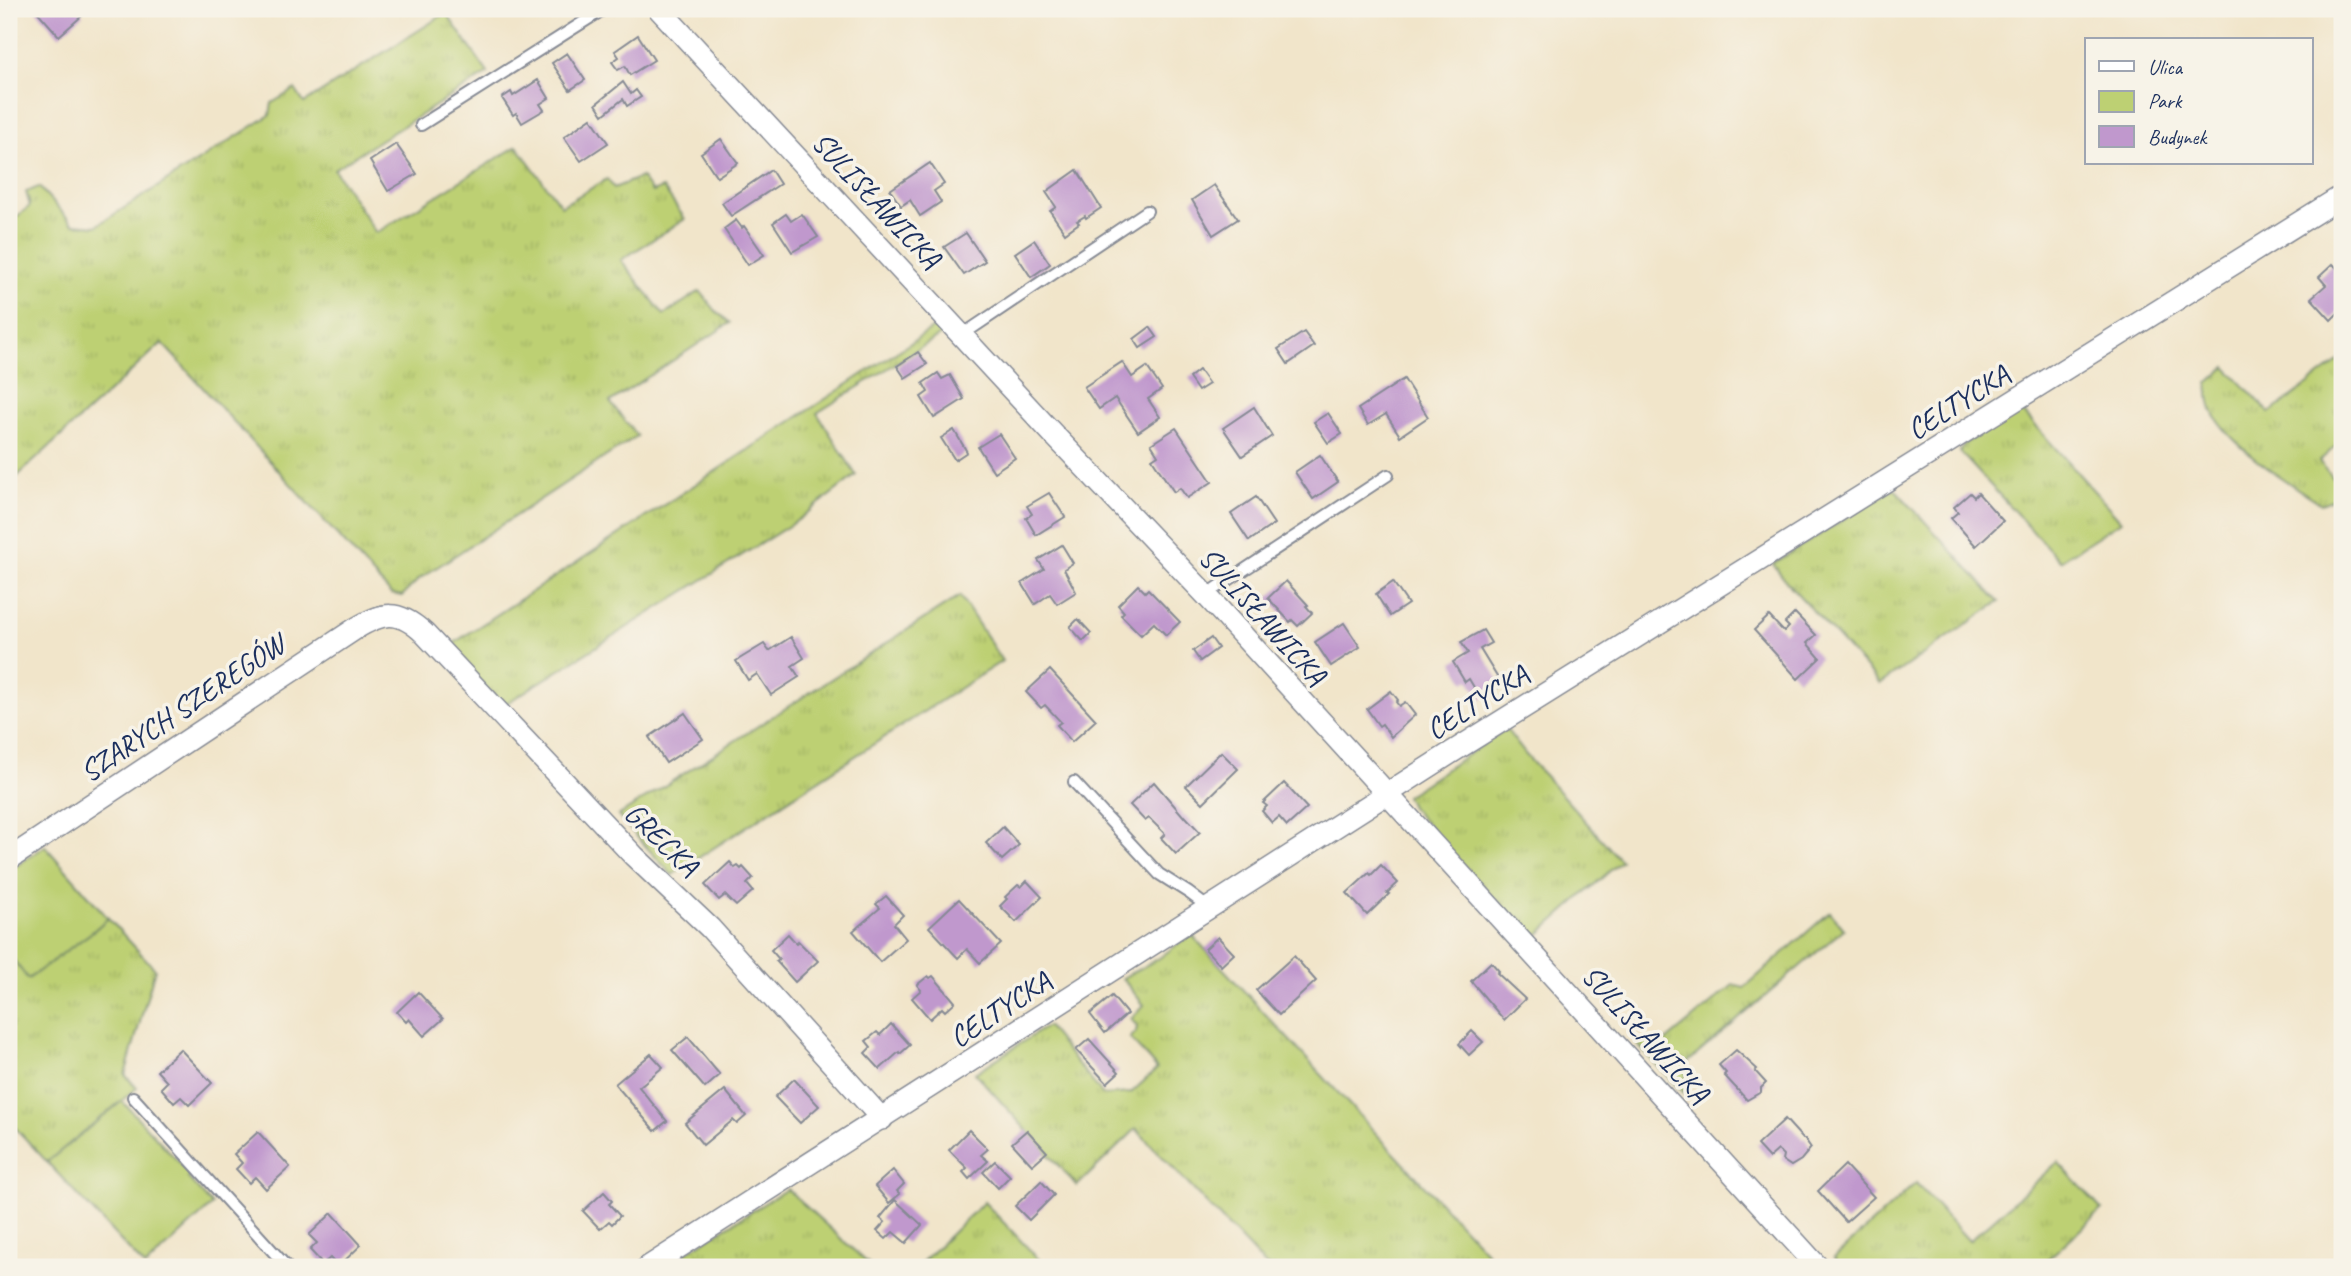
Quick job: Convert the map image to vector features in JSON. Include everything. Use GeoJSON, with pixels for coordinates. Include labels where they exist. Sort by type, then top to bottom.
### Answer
{"type":"FeatureCollection","features":[{"type":"Feature","properties":{"kind":"street","name":"SULISŁAWICKA"},"geometry":{"type":"LineString","coordinates":[[659,9],[1206,595],[1818,1267]]}},
{"type":"Feature","properties":{"kind":"street","name":"CELTYCKA"},"geometry":{"type":"LineString","coordinates":[[648,1267],[883,1119],[1449,754],[2342,196]]}},
{"type":"Feature","properties":{"kind":"street","name":"SZARYCH SZEREGÓW"},"geometry":{"type":"LineString","coordinates":[[9,859],[355,629],[381,615],[391,615]]}},
{"type":"Feature","properties":{"kind":"street","name":"GRECKA"},"geometry":{"type":"LineString","coordinates":[[391,615],[409,620],[424,633],[634,856],[710,928],[883,1119]]}},
{"type":"Feature","properties":{"kind":"lane"},"geometry":{"type":"LineString","coordinates":[[421,125],[604,9]]}},
{"type":"Feature","properties":{"kind":"lane"},"geometry":{"type":"LineString","coordinates":[[962,335],[1147,211]]}},
{"type":"Feature","properties":{"kind":"lane"},"geometry":{"type":"LineString","coordinates":[[1206,595],[1388,475]]}},
{"type":"Feature","properties":{"kind":"lane"},"geometry":{"type":"LineString","coordinates":[[1074,782],[1159,874],[1210,909]]}},
{"type":"Feature","properties":{"kind":"lane"},"geometry":{"type":"LineString","coordinates":[[133,1097],[287,1267]]}},
{"type":"Feature","properties":{"kind":"green space"},"geometry":{"type":"Polygon","coordinates":[[[446,13],[488,73],[334,169],[376,233],[517,146],[561,206],[607,179],[614,188],[641,177],[652,192],[663,188],[685,219],[621,260],[664,315],[700,291],[730,323],[610,402],[637,436],[419,579],[402,596],[391,594],[162,343],[9,484],[9,223],[30,206],[26,192],[39,187],[73,224],[96,226],[270,115],[272,103],[295,89],[304,103],[446,13]]]}},
{"type":"Feature","properties":{"kind":"green space"},"geometry":{"type":"Polygon","coordinates":[[[938,325],[944,333],[817,413],[856,475],[798,520],[502,706],[448,647],[938,325]]]}},
{"type":"Feature","properties":{"kind":"green space"},"geometry":{"type":"Polygon","coordinates":[[[2342,359],[2342,441],[2319,461],[2342,488],[2342,496],[2321,504],[2260,463],[2232,437],[2212,410],[2208,383],[2226,367],[2270,413],[2342,359]]]}},
{"type":"Feature","properties":{"kind":"green space"},"geometry":{"type":"Polygon","coordinates":[[[2023,412],[2121,521],[2060,561],[1960,452],[1964,444],[2015,413],[2023,412]]]}},
{"type":"Feature","properties":{"kind":"green space"},"geometry":{"type":"Polygon","coordinates":[[[1894,488],[1999,602],[1880,684],[1773,564],[1894,488]]]}},
{"type":"Feature","properties":{"kind":"green space"},"geometry":{"type":"Polygon","coordinates":[[[960,596],[1002,661],[672,875],[618,816],[960,596]]]}},
{"type":"Feature","properties":{"kind":"green space"},"geometry":{"type":"Polygon","coordinates":[[[1506,729],[1621,861],[1531,941],[1411,807],[1406,796],[1506,729]]]}},
{"type":"Feature","properties":{"kind":"green space"},"geometry":{"type":"Polygon","coordinates":[[[45,846],[108,918],[28,979],[9,954],[9,871],[45,846]]]}},
{"type":"Feature","properties":{"kind":"green space"},"geometry":{"type":"Polygon","coordinates":[[[1830,912],[1844,929],[1687,1063],[1684,1094],[1636,1043],[1666,1041],[1733,985],[1744,988],[1830,912]]]}},
{"type":"Feature","properties":{"kind":"green space"},"geometry":{"type":"Polygon","coordinates":[[[108,918],[155,969],[125,1075],[137,1088],[47,1162],[9,1121],[9,954],[28,978],[108,918]]]}},
{"type":"Feature","properties":{"kind":"green space"},"geometry":{"type":"Polygon","coordinates":[[[1191,934],[1500,1267],[1267,1267],[1136,1129],[1077,1186],[975,1073],[1047,1026],[1103,1095],[1131,1093],[1157,1069],[1130,1038],[1136,1032],[1137,1026],[1131,1019],[1144,1005],[1122,978],[1158,959],[1191,934]]]}},
{"type":"Feature","properties":{"kind":"green space"},"geometry":{"type":"Polygon","coordinates":[[[122,1101],[191,1175],[188,1178],[212,1205],[145,1267],[47,1162],[122,1101]]]}},
{"type":"Feature","properties":{"kind":"green space"},"geometry":{"type":"Polygon","coordinates":[[[2058,1162],[2102,1210],[2039,1267],[1842,1267],[1834,1258],[1916,1183],[1969,1241],[2058,1162]]]}},
{"type":"Feature","properties":{"kind":"green space"},"geometry":{"type":"Polygon","coordinates":[[[787,1189],[872,1267],[663,1267],[787,1189]]]}},
{"type":"Feature","properties":{"kind":"green space"},"geometry":{"type":"Polygon","coordinates":[[[984,1202],[1046,1267],[917,1267],[984,1202]]]}},
{"type":"Feature","properties":{"kind":"building"},"geometry":{"type":"Polygon","coordinates":[[[35,9],[78,9],[83,15],[59,36],[35,9]]]}},
{"type":"Feature","properties":{"kind":"building"},"geometry":{"type":"Polygon","coordinates":[[[638,35],[654,60],[630,75],[625,66],[618,70],[612,62],[619,57],[615,51],[638,35]]]}},
{"type":"Feature","properties":{"kind":"building"},"geometry":{"type":"Polygon","coordinates":[[[567,53],[585,80],[570,90],[552,63],[567,53]]]}},
{"type":"Feature","properties":{"kind":"building"},"geometry":{"type":"Polygon","coordinates":[[[538,80],[549,98],[540,104],[544,110],[522,123],[502,98],[511,92],[513,96],[538,80]]]}},
{"type":"Feature","properties":{"kind":"building"},"geometry":{"type":"Polygon","coordinates":[[[623,82],[631,94],[636,90],[641,97],[627,106],[623,99],[603,115],[596,104],[623,82]]]}},
{"type":"Feature","properties":{"kind":"building"},"geometry":{"type":"Polygon","coordinates":[[[591,118],[608,143],[581,161],[564,137],[591,118]]]}},
{"type":"Feature","properties":{"kind":"building"},"geometry":{"type":"Polygon","coordinates":[[[721,139],[738,163],[717,177],[701,153],[721,139]]]}},
{"type":"Feature","properties":{"kind":"building"},"geometry":{"type":"Polygon","coordinates":[[[396,144],[417,174],[388,191],[370,161],[396,144]]]}},
{"type":"Feature","properties":{"kind":"building"},"geometry":{"type":"Polygon","coordinates":[[[930,163],[944,184],[934,191],[941,202],[920,216],[910,200],[901,206],[890,190],[930,163]]]}},
{"type":"Feature","properties":{"kind":"building"},"geometry":{"type":"Polygon","coordinates":[[[771,170],[780,184],[731,216],[722,203],[771,170]]]}},
{"type":"Feature","properties":{"kind":"building"},"geometry":{"type":"Polygon","coordinates":[[[1077,170],[1101,208],[1077,221],[1079,223],[1065,233],[1050,211],[1056,207],[1046,192],[1077,170]]]}},
{"type":"Feature","properties":{"kind":"building"},"geometry":{"type":"Polygon","coordinates":[[[1214,185],[1238,219],[1213,235],[1192,200],[1214,185]]]}},
{"type":"Feature","properties":{"kind":"building"},"geometry":{"type":"Polygon","coordinates":[[[786,214],[791,221],[802,214],[818,237],[792,252],[773,223],[786,214]]]}},
{"type":"Feature","properties":{"kind":"building"},"geometry":{"type":"Polygon","coordinates":[[[736,220],[742,228],[744,226],[764,255],[748,265],[724,229],[736,220]]]}},
{"type":"Feature","properties":{"kind":"building"},"geometry":{"type":"Polygon","coordinates":[[[966,233],[985,261],[964,275],[944,247],[966,233]]]}},
{"type":"Feature","properties":{"kind":"building"},"geometry":{"type":"Polygon","coordinates":[[[1034,240],[1050,264],[1031,277],[1015,253],[1034,240]]]}},
{"type":"Feature","properties":{"kind":"building"},"geometry":{"type":"Polygon","coordinates":[[[2333,264],[2342,274],[2342,309],[2331,320],[2311,298],[2326,285],[2319,277],[2333,264]]]}},
{"type":"Feature","properties":{"kind":"building"},"geometry":{"type":"Polygon","coordinates":[[[1150,327],[1157,337],[1140,348],[1134,339],[1150,327]]]}},
{"type":"Feature","properties":{"kind":"building"},"geometry":{"type":"Polygon","coordinates":[[[1304,332],[1314,346],[1288,364],[1278,349],[1304,332]]]}},
{"type":"Feature","properties":{"kind":"building"},"geometry":{"type":"Polygon","coordinates":[[[918,352],[927,364],[905,378],[897,366],[918,352]]]}},
{"type":"Feature","properties":{"kind":"building"},"geometry":{"type":"Polygon","coordinates":[[[1122,362],[1132,377],[1147,367],[1162,389],[1148,399],[1160,417],[1138,432],[1115,398],[1099,409],[1084,387],[1122,362]]]}},
{"type":"Feature","properties":{"kind":"building"},"geometry":{"type":"Polygon","coordinates":[[[1199,370],[1209,384],[1198,391],[1189,378],[1199,370]]]}},
{"type":"Feature","properties":{"kind":"building"},"geometry":{"type":"Polygon","coordinates":[[[938,373],[942,379],[950,375],[964,399],[934,418],[921,397],[928,392],[923,383],[938,373]]]}},
{"type":"Feature","properties":{"kind":"building"},"geometry":{"type":"Polygon","coordinates":[[[1404,379],[1428,417],[1400,436],[1386,414],[1368,425],[1358,409],[1404,379]]]}},
{"type":"Feature","properties":{"kind":"building"},"geometry":{"type":"Polygon","coordinates":[[[1254,407],[1272,436],[1242,456],[1223,428],[1254,407]]]}},
{"type":"Feature","properties":{"kind":"building"},"geometry":{"type":"Polygon","coordinates":[[[1328,413],[1342,434],[1328,443],[1314,422],[1328,413]]]}},
{"type":"Feature","properties":{"kind":"building"},"geometry":{"type":"Polygon","coordinates":[[[1176,428],[1212,482],[1187,498],[1180,488],[1174,492],[1152,459],[1158,455],[1151,444],[1176,428]]]}},
{"type":"Feature","properties":{"kind":"building"},"geometry":{"type":"Polygon","coordinates":[[[954,430],[967,452],[955,460],[941,438],[954,430]]]}},
{"type":"Feature","properties":{"kind":"building"},"geometry":{"type":"Polygon","coordinates":[[[999,434],[1015,458],[994,472],[978,447],[999,434]]]}},
{"type":"Feature","properties":{"kind":"building"},"geometry":{"type":"Polygon","coordinates":[[[1320,455],[1338,482],[1313,499],[1295,472],[1320,455]]]}},
{"type":"Feature","properties":{"kind":"building"},"geometry":{"type":"Polygon","coordinates":[[[1049,493],[1065,517],[1036,535],[1026,518],[1032,514],[1027,506],[1049,493]]]}},
{"type":"Feature","properties":{"kind":"building"},"geometry":{"type":"Polygon","coordinates":[[[1970,493],[1974,497],[1978,493],[2003,521],[1976,546],[1951,518],[1958,512],[1954,507],[1970,493]]]}},
{"type":"Feature","properties":{"kind":"building"},"geometry":{"type":"Polygon","coordinates":[[[1256,497],[1274,524],[1249,541],[1231,514],[1256,497]]]}},
{"type":"Feature","properties":{"kind":"building"},"geometry":{"type":"Polygon","coordinates":[[[1062,545],[1073,563],[1064,569],[1076,592],[1057,604],[1050,594],[1035,604],[1022,583],[1044,569],[1038,560],[1062,545]]]}},
{"type":"Feature","properties":{"kind":"building"},"geometry":{"type":"Polygon","coordinates":[[[1286,581],[1312,613],[1298,626],[1292,620],[1290,622],[1268,598],[1286,581]]]}},
{"type":"Feature","properties":{"kind":"building"},"geometry":{"type":"Polygon","coordinates":[[[1393,582],[1408,604],[1390,616],[1376,594],[1393,582]]]}},
{"type":"Feature","properties":{"kind":"building"},"geometry":{"type":"Polygon","coordinates":[[[1138,585],[1145,592],[1148,589],[1180,622],[1166,635],[1154,623],[1141,635],[1121,615],[1124,612],[1118,605],[1138,585]]]}},
{"type":"Feature","properties":{"kind":"building"},"geometry":{"type":"Polygon","coordinates":[[[1795,613],[1816,635],[1807,643],[1820,658],[1798,679],[1754,630],[1769,616],[1784,632],[1789,627],[1785,623],[1795,613]]]}},
{"type":"Feature","properties":{"kind":"building"},"geometry":{"type":"Polygon","coordinates":[[[1078,619],[1091,633],[1083,641],[1070,627],[1078,619]]]}},
{"type":"Feature","properties":{"kind":"building"},"geometry":{"type":"Polygon","coordinates":[[[1344,623],[1360,647],[1331,666],[1315,642],[1344,623]]]}},
{"type":"Feature","properties":{"kind":"building"},"geometry":{"type":"Polygon","coordinates":[[[1483,630],[1491,643],[1480,649],[1502,685],[1481,699],[1469,679],[1465,682],[1453,662],[1468,653],[1461,642],[1483,630]]]}},
{"type":"Feature","properties":{"kind":"building"},"geometry":{"type":"Polygon","coordinates":[[[791,637],[804,658],[792,666],[799,677],[771,695],[757,674],[748,680],[736,661],[764,644],[769,651],[791,637]]]}},
{"type":"Feature","properties":{"kind":"building"},"geometry":{"type":"Polygon","coordinates":[[[1211,638],[1218,648],[1200,661],[1193,651],[1211,638]]]}},
{"type":"Feature","properties":{"kind":"building"},"geometry":{"type":"Polygon","coordinates":[[[1050,670],[1096,720],[1072,742],[1057,725],[1061,722],[1045,705],[1041,708],[1026,692],[1050,670]]]}},
{"type":"Feature","properties":{"kind":"building"},"geometry":{"type":"Polygon","coordinates":[[[1391,691],[1399,706],[1405,702],[1415,715],[1391,737],[1367,709],[1391,691]]]}},
{"type":"Feature","properties":{"kind":"building"},"geometry":{"type":"Polygon","coordinates":[[[685,713],[703,739],[666,763],[649,737],[685,713]]]}},
{"type":"Feature","properties":{"kind":"building"},"geometry":{"type":"Polygon","coordinates":[[[1221,752],[1238,769],[1203,803],[1186,786],[1221,752]]]}},
{"type":"Feature","properties":{"kind":"building"},"geometry":{"type":"Polygon","coordinates":[[[1154,782],[1200,832],[1176,854],[1161,838],[1165,834],[1149,818],[1145,821],[1130,805],[1154,782]]]}},
{"type":"Feature","properties":{"kind":"building"},"geometry":{"type":"Polygon","coordinates":[[[1284,783],[1307,808],[1287,826],[1279,817],[1272,823],[1262,811],[1267,806],[1263,803],[1284,783]]]}},
{"type":"Feature","properties":{"kind":"building"},"geometry":{"type":"Polygon","coordinates":[[[1003,827],[1019,845],[1002,860],[986,843],[1003,827]]]}},
{"type":"Feature","properties":{"kind":"building"},"geometry":{"type":"Polygon","coordinates":[[[730,862],[735,868],[743,867],[753,878],[747,884],[753,891],[736,906],[725,895],[719,900],[705,885],[730,862]]]}},
{"type":"Feature","properties":{"kind":"building"},"geometry":{"type":"Polygon","coordinates":[[[1381,865],[1398,883],[1367,915],[1347,893],[1381,865]]]}},
{"type":"Feature","properties":{"kind":"building"},"geometry":{"type":"Polygon","coordinates":[[[1027,881],[1042,897],[1016,922],[1000,906],[1007,899],[1005,897],[1027,881]]]}},
{"type":"Feature","properties":{"kind":"building"},"geometry":{"type":"Polygon","coordinates":[[[886,896],[903,915],[894,924],[906,939],[880,962],[853,931],[880,908],[876,904],[886,896]]]}},
{"type":"Feature","properties":{"kind":"building"},"geometry":{"type":"Polygon","coordinates":[[[959,899],[1001,944],[980,963],[967,949],[958,958],[929,927],[959,899]]]}},
{"type":"Feature","properties":{"kind":"building"},"geometry":{"type":"Polygon","coordinates":[[[788,934],[818,961],[795,982],[776,961],[779,959],[771,950],[788,934]]]}},
{"type":"Feature","properties":{"kind":"building"},"geometry":{"type":"Polygon","coordinates":[[[1218,937],[1234,954],[1221,966],[1205,949],[1218,937]]]}},
{"type":"Feature","properties":{"kind":"building"},"geometry":{"type":"Polygon","coordinates":[[[1294,956],[1316,981],[1279,1015],[1256,990],[1294,956]]]}},
{"type":"Feature","properties":{"kind":"building"},"geometry":{"type":"Polygon","coordinates":[[[1491,962],[1499,971],[1497,973],[1525,999],[1504,1020],[1471,981],[1491,962]]]}},
{"type":"Feature","properties":{"kind":"building"},"geometry":{"type":"Polygon","coordinates":[[[928,976],[933,976],[955,1002],[945,1011],[942,1008],[930,1019],[912,998],[921,990],[917,985],[928,976]]]}},
{"type":"Feature","properties":{"kind":"building"},"geometry":{"type":"Polygon","coordinates":[[[418,992],[443,1019],[424,1036],[409,1019],[406,1022],[397,1012],[418,992]]]}},
{"type":"Feature","properties":{"kind":"building"},"geometry":{"type":"Polygon","coordinates":[[[1112,996],[1127,1014],[1105,1033],[1090,1014],[1112,996]]]}},
{"type":"Feature","properties":{"kind":"building"},"geometry":{"type":"Polygon","coordinates":[[[891,1024],[910,1045],[880,1069],[865,1053],[871,1047],[866,1041],[877,1032],[880,1035],[891,1024]]]}},
{"type":"Feature","properties":{"kind":"building"},"geometry":{"type":"Polygon","coordinates":[[[1472,1031],[1483,1042],[1469,1055],[1459,1044],[1472,1031]]]}},
{"type":"Feature","properties":{"kind":"building"},"geometry":{"type":"Polygon","coordinates":[[[688,1037],[720,1075],[705,1088],[672,1050],[688,1037]]]}},
{"type":"Feature","properties":{"kind":"building"},"geometry":{"type":"Polygon","coordinates":[[[1089,1039],[1119,1072],[1107,1083],[1076,1050],[1089,1039]]]}},
{"type":"Feature","properties":{"kind":"building"},"geometry":{"type":"Polygon","coordinates":[[[180,1049],[212,1083],[189,1105],[181,1097],[174,1103],[161,1088],[167,1082],[157,1071],[180,1049]]]}},
{"type":"Feature","properties":{"kind":"building"},"geometry":{"type":"Polygon","coordinates":[[[1736,1050],[1757,1069],[1755,1071],[1766,1083],[1761,1092],[1747,1100],[1724,1075],[1726,1073],[1719,1065],[1736,1050]]]}},
{"type":"Feature","properties":{"kind":"building"},"geometry":{"type":"Polygon","coordinates":[[[651,1054],[663,1067],[639,1087],[667,1121],[655,1131],[615,1084],[651,1054]]]}},
{"type":"Feature","properties":{"kind":"building"},"geometry":{"type":"Polygon","coordinates":[[[794,1079],[819,1106],[800,1123],[775,1097],[794,1079]]]}},
{"type":"Feature","properties":{"kind":"building"},"geometry":{"type":"Polygon","coordinates":[[[725,1090],[746,1116],[737,1124],[733,1120],[703,1145],[685,1123],[725,1090]]]}},
{"type":"Feature","properties":{"kind":"building"},"geometry":{"type":"Polygon","coordinates":[[[1785,1119],[1811,1148],[1801,1160],[1791,1166],[1782,1160],[1783,1155],[1778,1150],[1769,1158],[1757,1145],[1785,1119]]]}},
{"type":"Feature","properties":{"kind":"building"},"geometry":{"type":"Polygon","coordinates":[[[969,1130],[988,1149],[981,1155],[988,1161],[969,1179],[963,1172],[967,1168],[949,1150],[969,1130]]]}},
{"type":"Feature","properties":{"kind":"building"},"geometry":{"type":"Polygon","coordinates":[[[1027,1130],[1047,1152],[1032,1165],[1012,1143],[1027,1130]]]}},
{"type":"Feature","properties":{"kind":"building"},"geometry":{"type":"Polygon","coordinates":[[[258,1132],[290,1167],[266,1189],[255,1177],[249,1183],[236,1169],[242,1163],[234,1154],[258,1132]]]}},
{"type":"Feature","properties":{"kind":"building"},"geometry":{"type":"Polygon","coordinates":[[[995,1161],[1010,1176],[998,1188],[983,1172],[995,1161]]]}},
{"type":"Feature","properties":{"kind":"building"},"geometry":{"type":"Polygon","coordinates":[[[1845,1165],[1874,1197],[1846,1222],[1818,1191],[1845,1165]]]}},
{"type":"Feature","properties":{"kind":"building"},"geometry":{"type":"Polygon","coordinates":[[[893,1170],[904,1184],[897,1191],[900,1194],[889,1203],[875,1186],[893,1170]]]}},
{"type":"Feature","properties":{"kind":"building"},"geometry":{"type":"Polygon","coordinates":[[[1041,1181],[1054,1195],[1029,1220],[1015,1206],[1041,1181]]]}},
{"type":"Feature","properties":{"kind":"building"},"geometry":{"type":"Polygon","coordinates":[[[604,1192],[612,1201],[609,1204],[620,1216],[612,1224],[609,1221],[600,1229],[583,1211],[604,1192]]]}},
{"type":"Feature","properties":{"kind":"building"},"geometry":{"type":"Polygon","coordinates":[[[895,1200],[922,1225],[906,1243],[893,1232],[886,1239],[877,1231],[885,1222],[880,1218],[895,1200]]]}},
{"type":"Feature","properties":{"kind":"building"},"geometry":{"type":"Polygon","coordinates":[[[332,1213],[361,1245],[338,1267],[330,1258],[323,1264],[310,1250],[317,1243],[309,1235],[332,1213]]]}}]}
